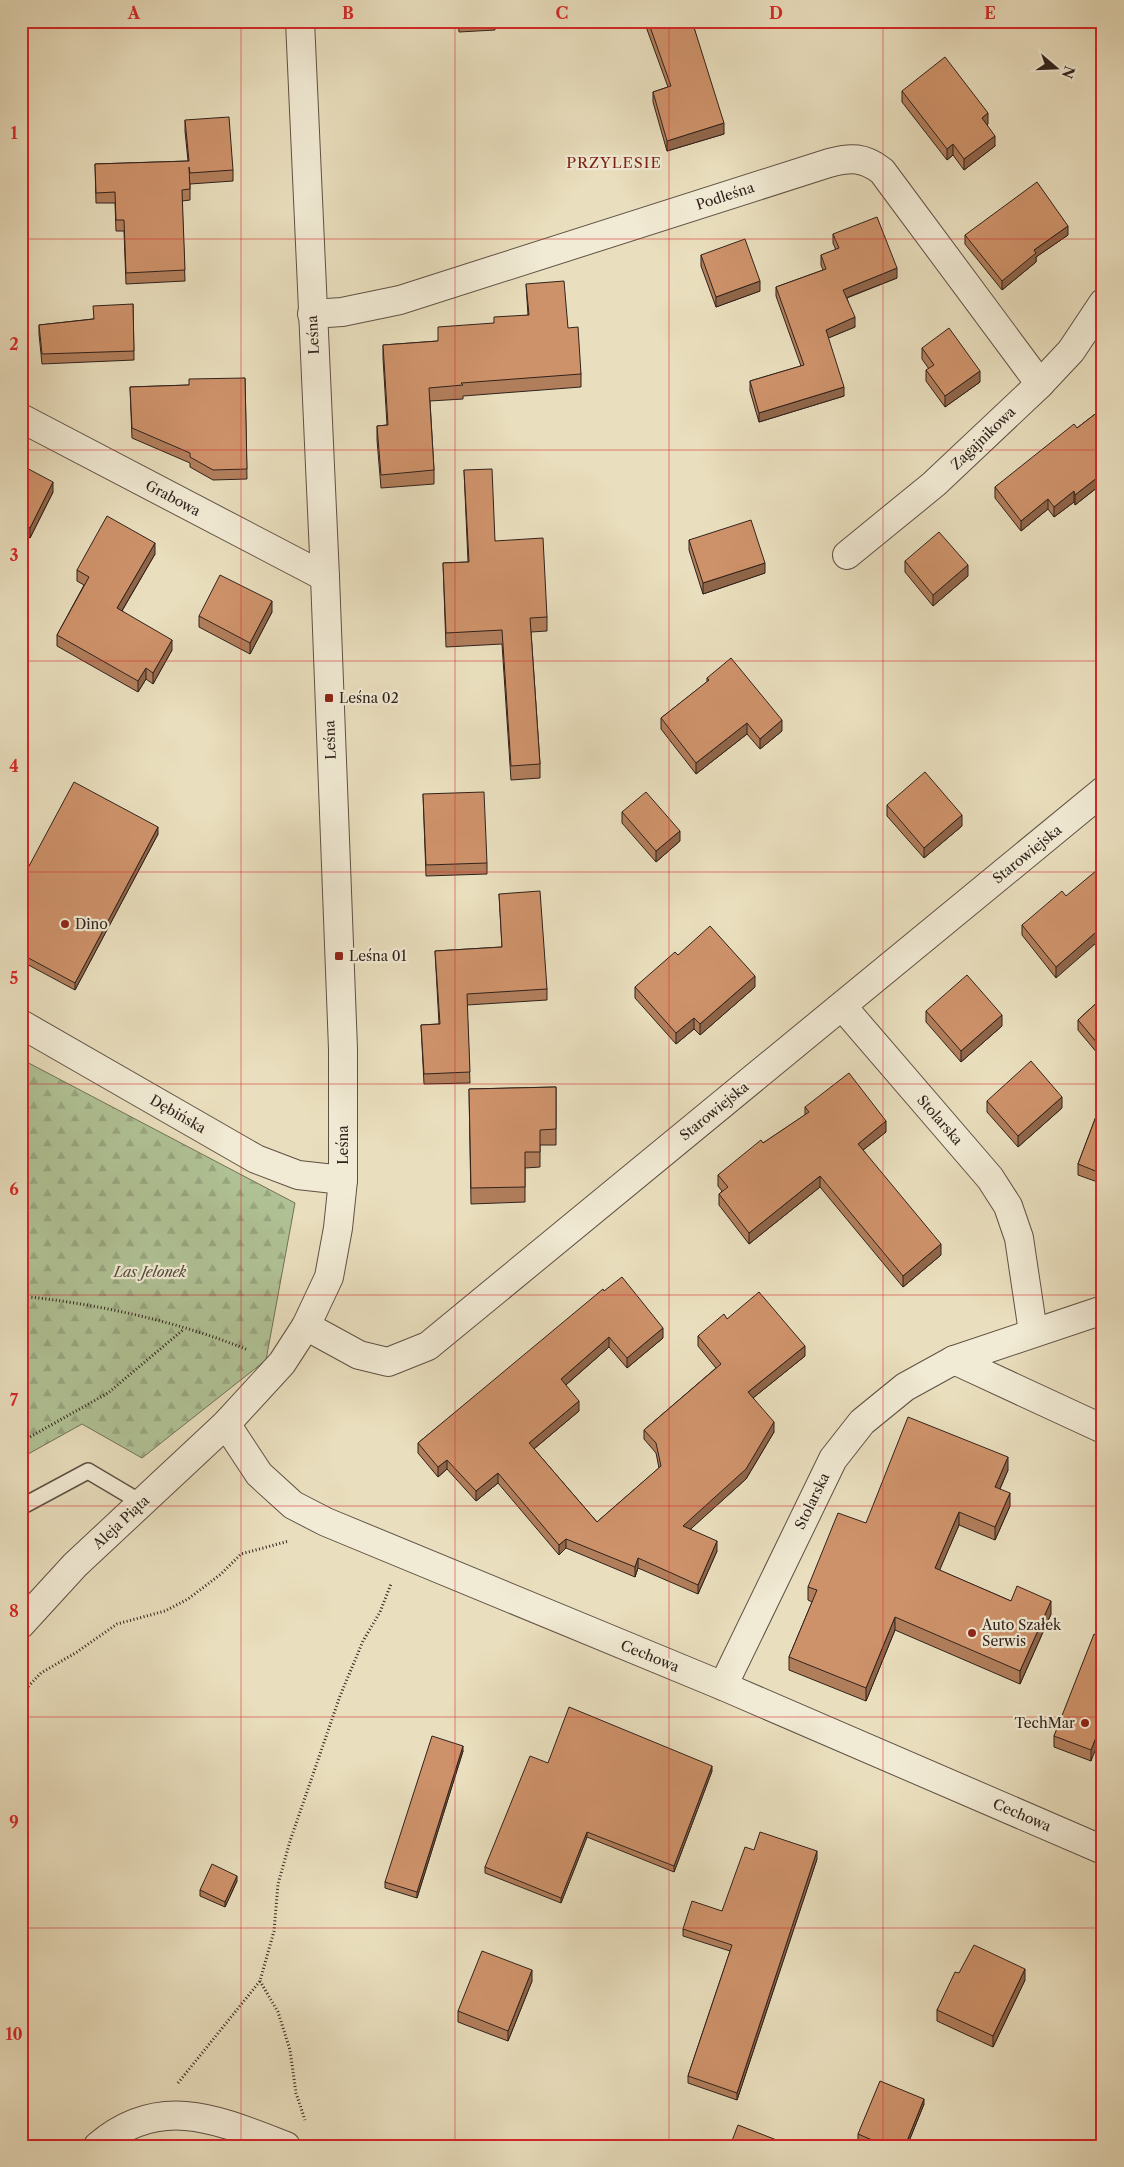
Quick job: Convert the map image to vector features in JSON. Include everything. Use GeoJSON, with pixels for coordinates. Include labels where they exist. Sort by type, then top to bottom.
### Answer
{"type":"FeatureCollection","features":[{"type":"Feature","properties":{"kind":"street","name":"Leśna"},"geometry":{"type":"LineString","coordinates":[[226,1424],[282,1363],[306,1326],[329,1276],[338,1228],[343,1180],[342,1040],[325,577],[300,21]]}},
{"type":"Feature","properties":{"kind":"street","name":"Podleśna"},"geometry":{"type":"LineString","coordinates":[[312,314],[342,312],[400,300],[829,163],[848,158],[861,159],[882,171],[1040,384]]}},
{"type":"Feature","properties":{"kind":"street","name":"Zagajnikowa"},"geometry":{"type":"LineString","coordinates":[[846,555],[934,484],[1040,384],[1071,351],[1103,304]]}},
{"type":"Feature","properties":{"kind":"street","name":"Grabowa"},"geometry":{"type":"LineString","coordinates":[[21,418],[325,577]]}},
{"type":"Feature","properties":{"kind":"street","name":"Starowiejska"},"geometry":{"type":"LineString","coordinates":[[306,1326],[359,1355],[388,1362],[428,1346],[1103,791]]}},
{"type":"Feature","properties":{"kind":"street","name":"Stolarska"},"geometry":{"type":"LineString","coordinates":[[842,1006],[990,1178],[1008,1206],[1019,1238],[1033,1332]]}},
{"type":"Feature","properties":{"kind":"street","name":"Dębińska"},"geometry":{"type":"LineString","coordinates":[[21,1024],[256,1159],[298,1175],[343,1180]]}},
{"type":"Feature","properties":{"kind":"street","name":"Stolarska"},"geometry":{"type":"LineString","coordinates":[[723,1686],[832,1459],[862,1422],[906,1387],[954,1360],[1103,1310]]}},
{"type":"Feature","properties":{"kind":"street"},"geometry":{"type":"LineString","coordinates":[[954,1360],[1103,1429]]}},
{"type":"Feature","properties":{"kind":"street","name":"Cechowa"},"geometry":{"type":"LineString","coordinates":[[226,1424],[259,1474],[293,1505],[326,1522],[723,1686],[1103,1850]]}},
{"type":"Feature","properties":{"kind":"street","name":"Aleja Piąta"},"geometry":{"type":"LineString","coordinates":[[21,1624],[75,1565],[226,1424]]}},
{"type":"Feature","properties":{"kind":"street"},"geometry":{"type":"LineString","coordinates":[[105,2140],[140,2121],[171,2115],[197,2116],[227,2123],[286,2146]]}},
{"type":"Feature","properties":{"kind":"lane"},"geometry":{"type":"LineString","coordinates":[[21,1507],[88,1471],[142,1503]]}},
{"type":"Feature","properties":{"kind":"path"},"geometry":{"type":"LineString","coordinates":[[21,1296],[78,1302],[184,1329],[232,1343],[282,1363]]}},
{"type":"Feature","properties":{"kind":"path"},"geometry":{"type":"LineString","coordinates":[[21,1442],[108,1393],[184,1329]]}},
{"type":"Feature","properties":{"kind":"path"},"geometry":{"type":"LineString","coordinates":[[21,1694],[42,1673],[77,1652],[117,1624],[165,1611],[188,1599],[221,1574],[241,1554],[297,1540]]}},
{"type":"Feature","properties":{"kind":"path"},"geometry":{"type":"LineString","coordinates":[[172,2090],[260,1981],[274,1931],[278,1884],[290,1841],[340,1696],[393,1580]]}},
{"type":"Feature","properties":{"kind":"path"},"geometry":{"type":"LineString","coordinates":[[260,1981],[278,2012],[290,2050],[296,2093],[306,2127]]}},
{"type":"Feature","properties":{"kind":"green space","name":"Las Jelonek"},"geometry":{"type":"Polygon","coordinates":[[[21,1059],[295,1203],[266,1360],[142,1458],[82,1424],[21,1458],[21,1059]]]}},
{"type":"Feature","properties":{"kind":"building"},"geometry":{"type":"Polygon","coordinates":[[[648,21],[692,21],[724,123],[667,141],[653,92],[671,86],[648,21]]]}},
{"type":"Feature","properties":{"kind":"building"},"geometry":{"type":"Polygon","coordinates":[[[945,57],[988,113],[982,118],[995,136],[964,159],[953,144],[947,149],[902,91],[945,57]]]}},
{"type":"Feature","properties":{"kind":"building"},"geometry":{"type":"Polygon","coordinates":[[[229,117],[233,170],[190,173],[189,167],[190,189],[182,190],[185,270],[126,273],[124,220],[116,220],[115,192],[96,193],[95,164],[189,161],[185,120],[229,117]]]}},
{"type":"Feature","properties":{"kind":"building"},"geometry":{"type":"Polygon","coordinates":[[[1037,182],[1068,226],[1034,250],[1036,253],[1002,281],[965,235],[1037,182]]]}},
{"type":"Feature","properties":{"kind":"building"},"geometry":{"type":"Polygon","coordinates":[[[877,217],[897,268],[843,290],[855,317],[826,330],[844,387],[759,413],[750,381],[804,365],[776,287],[826,269],[821,255],[839,248],[833,234],[877,217]]]}},
{"type":"Feature","properties":{"kind":"building"},"geometry":{"type":"Polygon","coordinates":[[[745,239],[760,281],[716,297],[701,255],[745,239]]]}},
{"type":"Feature","properties":{"kind":"building"},"geometry":{"type":"Polygon","coordinates":[[[564,281],[568,328],[578,327],[581,374],[461,383],[463,385],[429,388],[434,470],[381,475],[377,426],[388,425],[383,345],[438,341],[438,327],[494,323],[494,317],[529,315],[526,284],[564,281]]]}},
{"type":"Feature","properties":{"kind":"building"},"geometry":{"type":"Polygon","coordinates":[[[133,304],[134,351],[42,354],[39,325],[94,319],[93,306],[133,304]]]}},
{"type":"Feature","properties":{"kind":"building"},"geometry":{"type":"Polygon","coordinates":[[[949,328],[980,371],[945,396],[926,370],[934,365],[922,348],[949,328]]]}},
{"type":"Feature","properties":{"kind":"building"},"geometry":{"type":"Polygon","coordinates":[[[245,378],[247,469],[213,470],[190,457],[190,453],[132,428],[130,387],[189,385],[189,379],[245,378]]]}},
{"type":"Feature","properties":{"kind":"building"},"geometry":{"type":"Polygon","coordinates":[[[1103,408],[1103,473],[1075,495],[1074,491],[1054,507],[1048,499],[1021,521],[995,487],[1074,424],[1077,428],[1103,408]]]}},
{"type":"Feature","properties":{"kind":"building"},"geometry":{"type":"Polygon","coordinates":[[[21,465],[53,482],[30,528],[21,523],[21,465]]]}},
{"type":"Feature","properties":{"kind":"building"},"geometry":{"type":"Polygon","coordinates":[[[492,469],[495,541],[543,538],[547,617],[530,618],[540,764],[511,766],[502,630],[446,633],[443,563],[469,562],[464,470],[492,469]]]}},
{"type":"Feature","properties":{"kind":"building"},"geometry":{"type":"Polygon","coordinates":[[[107,516],[155,543],[117,608],[172,640],[153,673],[146,668],[138,681],[57,635],[89,577],[77,570],[107,516]]]}},
{"type":"Feature","properties":{"kind":"building"},"geometry":{"type":"Polygon","coordinates":[[[751,520],[765,563],[703,583],[689,540],[751,520]]]}},
{"type":"Feature","properties":{"kind":"building"},"geometry":{"type":"Polygon","coordinates":[[[939,532],[968,565],[933,595],[905,561],[939,532]]]}},
{"type":"Feature","properties":{"kind":"building"},"geometry":{"type":"Polygon","coordinates":[[[220,575],[272,601],[250,643],[199,616],[220,575]]]}},
{"type":"Feature","properties":{"kind":"building"},"geometry":{"type":"Polygon","coordinates":[[[731,658],[782,720],[760,739],[747,723],[696,763],[661,718],[709,680],[707,678],[731,658]]]}},
{"type":"Feature","properties":{"kind":"building"},"geometry":{"type":"Polygon","coordinates":[[[925,772],[962,815],[924,848],[887,805],[925,772]]]}},
{"type":"Feature","properties":{"kind":"building","name":"Dino"},"geometry":{"type":"Polygon","coordinates":[[[74,782],[158,827],[75,983],[21,954],[21,881],[74,782]]]}},
{"type":"Feature","properties":{"kind":"building"},"geometry":{"type":"Polygon","coordinates":[[[484,792],[487,863],[426,865],[423,794],[484,792]]]}},
{"type":"Feature","properties":{"kind":"building"},"geometry":{"type":"Polygon","coordinates":[[[646,792],[680,831],[656,851],[622,812],[646,792]]]}},
{"type":"Feature","properties":{"kind":"building"},"geometry":{"type":"Polygon","coordinates":[[[1103,865],[1103,926],[1056,967],[1022,925],[1062,891],[1066,896],[1103,865]]]}},
{"type":"Feature","properties":{"kind":"building"},"geometry":{"type":"Polygon","coordinates":[[[540,891],[547,989],[467,994],[470,1072],[424,1074],[421,1025],[440,1024],[435,951],[502,947],[499,894],[540,891]]]}},
{"type":"Feature","properties":{"kind":"building"},"geometry":{"type":"Polygon","coordinates":[[[710,926],[755,976],[700,1024],[694,1018],[676,1033],[635,987],[675,952],[678,955],[710,926]]]}},
{"type":"Feature","properties":{"kind":"building"},"geometry":{"type":"Polygon","coordinates":[[[967,975],[1002,1015],[961,1051],[926,1011],[967,975]]]}},
{"type":"Feature","properties":{"kind":"building"},"geometry":{"type":"Polygon","coordinates":[[[1103,997],[1103,1050],[1078,1020],[1103,997]]]}},
{"type":"Feature","properties":{"kind":"building"},"geometry":{"type":"Polygon","coordinates":[[[1031,1061],[1062,1097],[1018,1136],[987,1101],[1031,1061]]]}},
{"type":"Feature","properties":{"kind":"building"},"geometry":{"type":"Polygon","coordinates":[[[849,1073],[886,1121],[858,1144],[941,1244],[903,1276],[820,1176],[749,1233],[719,1194],[728,1187],[718,1175],[761,1140],[763,1143],[809,1112],[805,1107],[849,1073]]]}},
{"type":"Feature","properties":{"kind":"building"},"geometry":{"type":"Polygon","coordinates":[[[556,1087],[556,1129],[540,1130],[540,1152],[525,1152],[525,1187],[471,1188],[469,1089],[556,1087]]]}},
{"type":"Feature","properties":{"kind":"building"},"geometry":{"type":"Polygon","coordinates":[[[1103,1098],[1103,1174],[1078,1164],[1103,1098]]]}},
{"type":"Feature","properties":{"kind":"building"},"geometry":{"type":"Polygon","coordinates":[[[622,1277],[663,1328],[627,1358],[609,1337],[561,1379],[579,1401],[529,1443],[597,1522],[661,1466],[656,1443],[644,1430],[721,1364],[698,1336],[724,1314],[727,1319],[759,1292],[805,1346],[748,1392],[774,1422],[746,1469],[683,1526],[717,1541],[698,1585],[638,1558],[635,1567],[566,1539],[559,1545],[498,1473],[476,1491],[447,1460],[438,1467],[418,1443],[603,1289],[604,1291],[622,1277]]]}},
{"type":"Feature","properties":{"kind":"building"},"geometry":{"type":"Polygon","coordinates":[[[908,1417],[1008,1457],[995,1487],[1010,1493],[995,1527],[959,1512],[935,1568],[1011,1601],[1017,1586],[1051,1601],[1020,1671],[895,1617],[866,1688],[789,1657],[817,1590],[808,1587],[838,1513],[866,1523],[908,1417]]]}},
{"type":"Feature","properties":{"kind":"building"},"geometry":{"type":"Polygon","coordinates":[[[1094,1634],[1103,1638],[1103,1720],[1091,1750],[1054,1736],[1094,1634]]]}},
{"type":"Feature","properties":{"kind":"building"},"geometry":{"type":"Polygon","coordinates":[[[569,1707],[712,1766],[674,1866],[587,1832],[561,1898],[485,1867],[530,1756],[548,1763],[569,1707]]]}},
{"type":"Feature","properties":{"kind":"building"},"geometry":{"type":"Polygon","coordinates":[[[432,1736],[463,1746],[417,1892],[385,1882],[432,1736]]]}},
{"type":"Feature","properties":{"kind":"building"},"geometry":{"type":"Polygon","coordinates":[[[760,1832],[817,1851],[737,2093],[688,2076],[732,1945],[683,1929],[692,1901],[722,1911],[745,1847],[754,1850],[760,1832]]]}},
{"type":"Feature","properties":{"kind":"building"},"geometry":{"type":"Polygon","coordinates":[[[212,1864],[237,1876],[225,1902],[200,1890],[212,1864]]]}},
{"type":"Feature","properties":{"kind":"building"},"geometry":{"type":"Polygon","coordinates":[[[974,1945],[1025,1969],[993,2036],[937,2010],[955,1972],[959,1973],[974,1945]]]}},
{"type":"Feature","properties":{"kind":"building"},"geometry":{"type":"Polygon","coordinates":[[[482,1951],[532,1970],[508,2031],[458,2011],[482,1951]]]}},
{"type":"Feature","properties":{"kind":"building"},"geometry":{"type":"Polygon","coordinates":[[[880,2081],[924,2099],[905,2146],[886,2146],[858,2134],[880,2081]]]}},
{"type":"Feature","properties":{"kind":"building"},"geometry":{"type":"Polygon","coordinates":[[[738,2125],[792,2146],[730,2146],[738,2125]]]}},
{"type":"Feature","properties":{"kind":"place","name":"Leśna 02"},"geometry":{"type":"Point","coordinates":[329,698]}},
{"type":"Feature","properties":{"kind":"place","name":"Dino"},"geometry":{"type":"Point","coordinates":[65,924]}},
{"type":"Feature","properties":{"kind":"place","name":"Leśna 01"},"geometry":{"type":"Point","coordinates":[339,956]}},
{"type":"Feature","properties":{"kind":"place","name":"Auto Szałek Serwis"},"geometry":{"type":"Point","coordinates":[972,1633]}},
{"type":"Feature","properties":{"kind":"place","name":"TechMar"},"geometry":{"type":"Point","coordinates":[1085,1723]}},
{"type":"Feature","properties":{"kind":"district","name":"PRZYLESIE"},"geometry":{"type":"Point","coordinates":[614,163]}}]}
